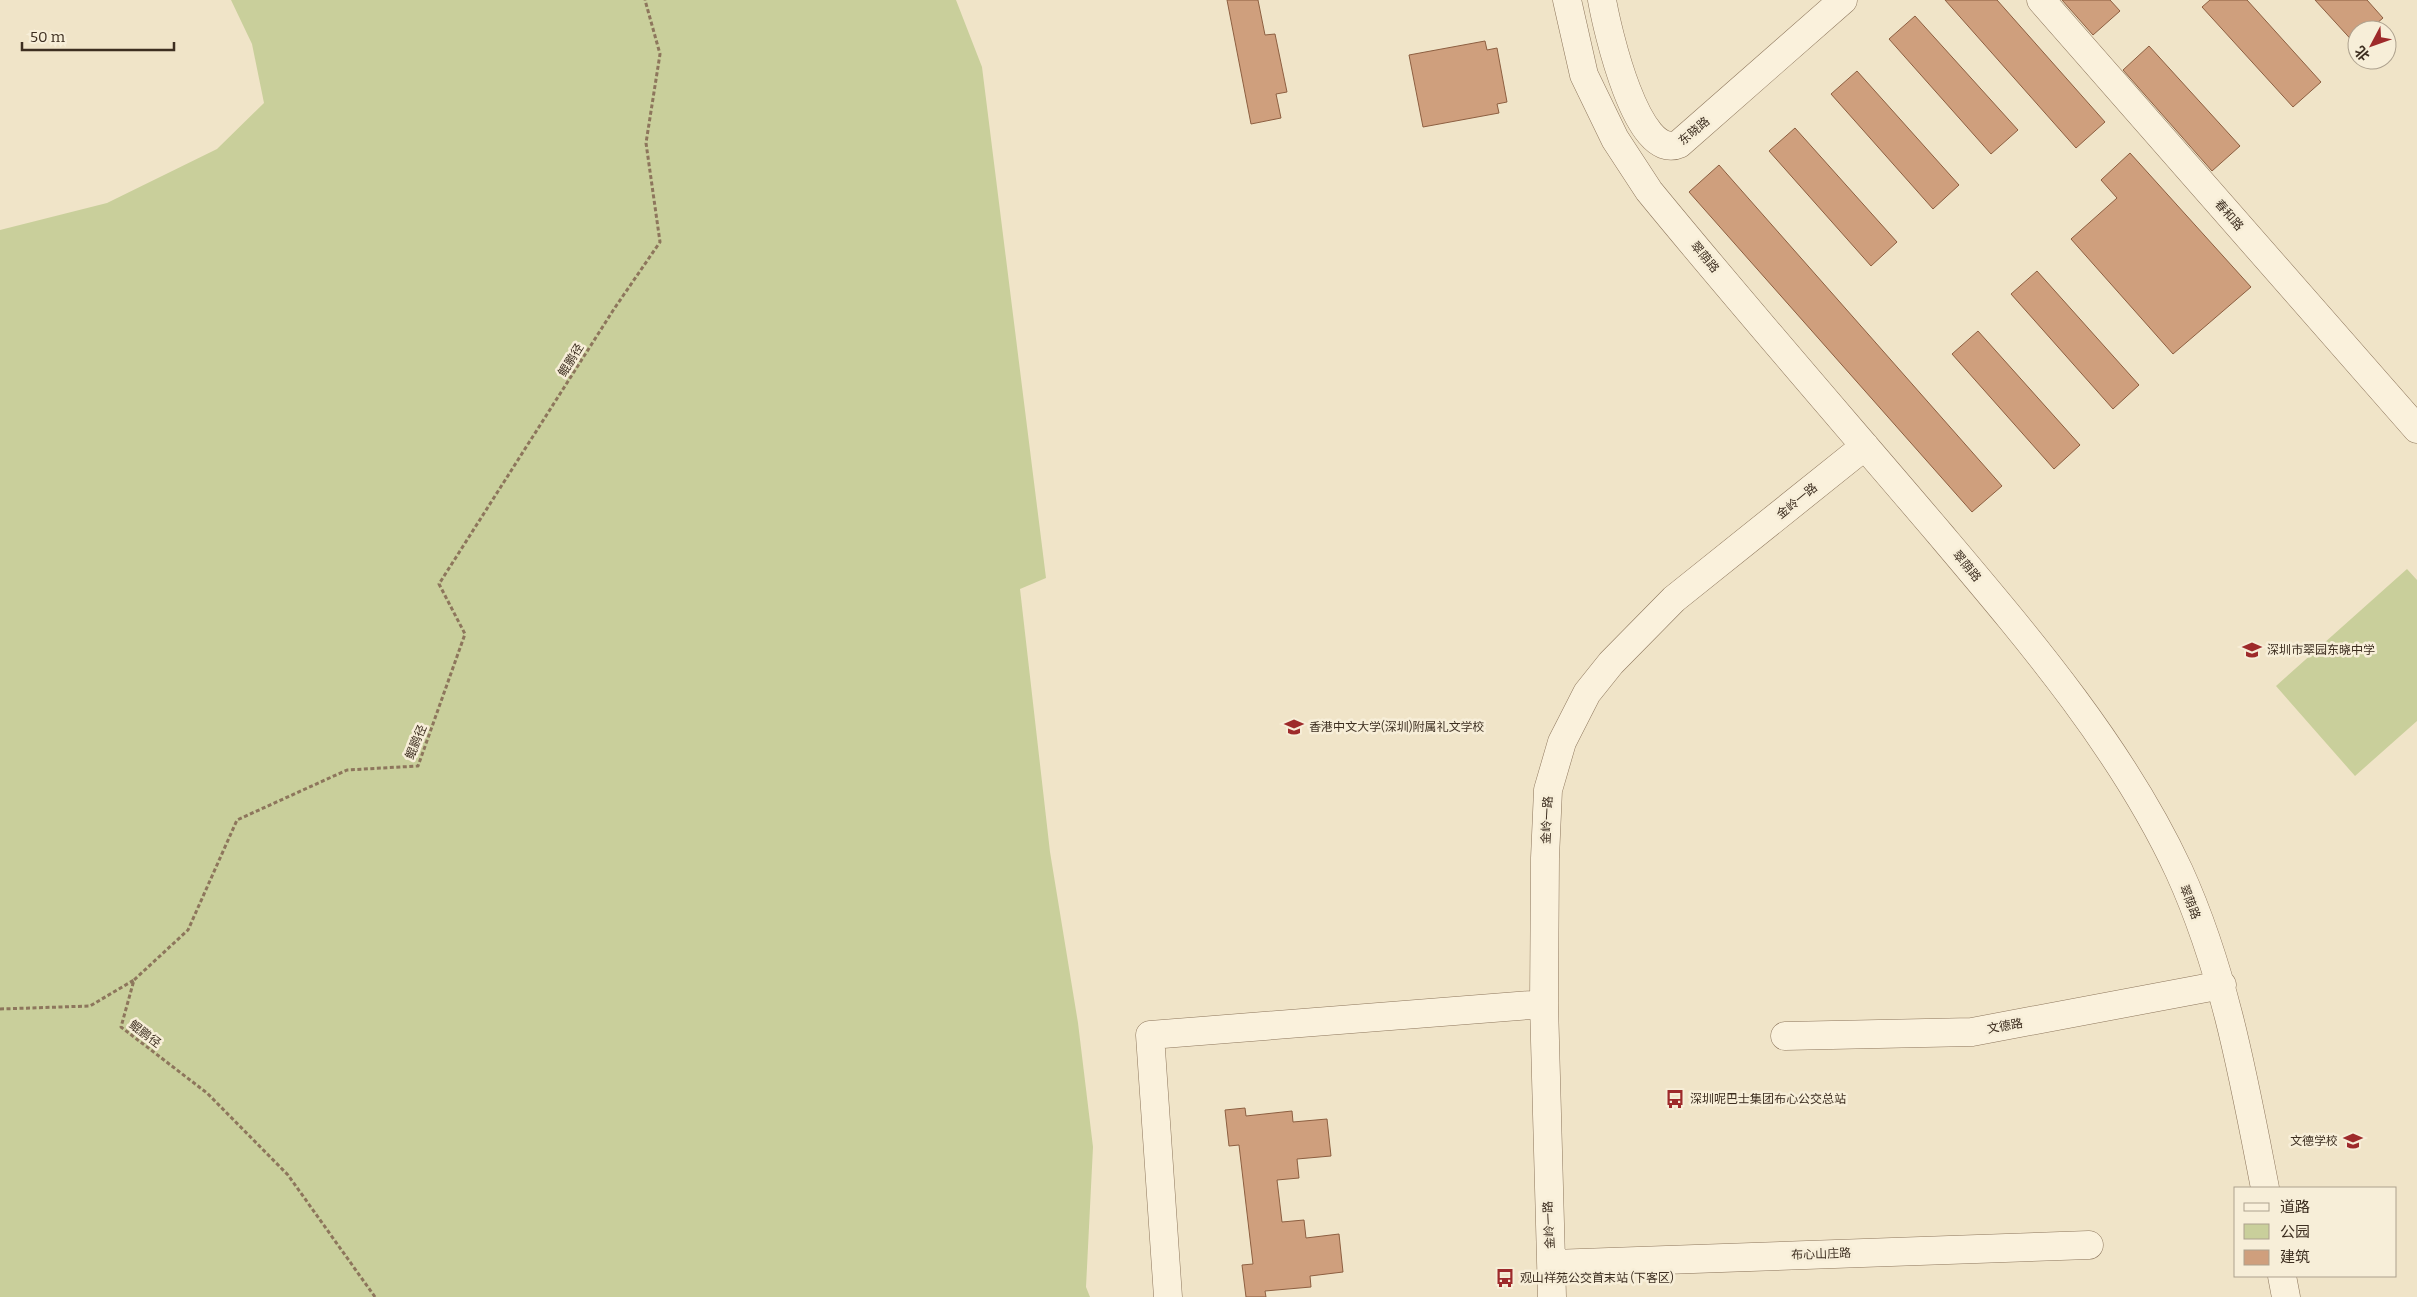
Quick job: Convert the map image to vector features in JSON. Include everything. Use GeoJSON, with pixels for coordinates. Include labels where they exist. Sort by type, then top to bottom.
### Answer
{"type":"FeatureCollection","features":[{"type":"Feature","properties":{"kind":"street","name":"翠荫路"},"geometry":{"type":"LineString","coordinates":[[1567,0],[1584,75],[1598,106],[1632,168],[1666,211],[2034,646],[2097,733],[2136,793],[2179,871],[2222,985],[2237,1044],[2265,1187]]}},
{"type":"Feature","properties":{"kind":"street","name":"东晓路"},"geometry":{"type":"LineString","coordinates":[[1602,0],[1615,60],[1632,103],[1654,140],[1670,147],[1679,144],[1843,0]]}},
{"type":"Feature","properties":{"kind":"street","name":"春和路"},"geometry":{"type":"LineString","coordinates":[[2041,0],[2417,430]]}},
{"type":"Feature","properties":{"kind":"street","name":"金岭一路"},"geometry":{"type":"LineString","coordinates":[[1552,1297],[1544,1004],[1548,790],[1562,742],[1587,693],[1611,664],[1674,599],[1865,446]]}},
{"type":"Feature","properties":{"kind":"street","name":"文德路"},"geometry":{"type":"LineString","coordinates":[[1785,1036],[1972,1032],[2222,985]]}},
{"type":"Feature","properties":{"kind":"street"},"geometry":{"type":"LineString","coordinates":[[1168,1297],[1150,1035],[1334,1019],[1544,1004]]}},
{"type":"Feature","properties":{"kind":"street","name":"布心山庄路"},"geometry":{"type":"LineString","coordinates":[[1552,1264],[2090,1245]]}},
{"type":"Feature","properties":{"kind":"street"},"geometry":{"type":"LineString","coordinates":[[2282,1277],[2286,1297]]}},
{"type":"Feature","properties":{"kind":"path","name":"鲲鹏径"},"geometry":{"type":"LineString","coordinates":[[375,1297],[288,1175],[207,1093],[121,1027],[134,980],[188,930],[237,820],[347,770],[418,766],[465,634],[439,584],[614,309],[660,242],[646,143],[660,54],[645,0]]}},
{"type":"Feature","properties":{"kind":"path"},"geometry":{"type":"LineString","coordinates":[[0,1009],[90,1006],[134,980]]}},
{"type":"Feature","properties":{"kind":"green space"},"geometry":{"type":"Polygon","coordinates":[[[231,0],[956,0],[982,67],[1046,578],[1020,589],[1050,852],[1078,1023],[1093,1147],[1086,1287],[1090,1297],[0,1297],[0,230],[107,203],[217,149],[264,103],[252,44],[231,0]]]}},
{"type":"Feature","properties":{"kind":"green space"},"geometry":{"type":"Polygon","coordinates":[[[2407,569],[2417,580],[2417,721],[2355,776],[2276,686],[2407,569]]]}},
{"type":"Feature","properties":{"kind":"building"},"geometry":{"type":"Polygon","coordinates":[[[1227,0],[1258,0],[1265,35],[1275,34],[1287,92],[1276,94],[1281,118],[1251,124],[1227,0]]]}},
{"type":"Feature","properties":{"kind":"building"},"geometry":{"type":"Polygon","coordinates":[[[1945,0],[1997,0],[2105,122],[2076,148],[1945,0]]]}},
{"type":"Feature","properties":{"kind":"building"},"geometry":{"type":"Polygon","coordinates":[[[2062,0],[2110,0],[2120,11],[2093,35],[2062,0]]]}},
{"type":"Feature","properties":{"kind":"building"},"geometry":{"type":"Polygon","coordinates":[[[2210,0],[2247,0],[2321,82],[2293,107],[2202,7],[2210,0]]]}},
{"type":"Feature","properties":{"kind":"building"},"geometry":{"type":"Polygon","coordinates":[[[2315,0],[2367,0],[2383,18],[2381,20],[2347,20],[2347,35],[2315,0]]]}},
{"type":"Feature","properties":{"kind":"building"},"geometry":{"type":"Polygon","coordinates":[[[1915,16],[2018,130],[1991,154],[1889,39],[1915,16]]]}},
{"type":"Feature","properties":{"kind":"building"},"geometry":{"type":"Polygon","coordinates":[[[1485,41],[1487,50],[1497,48],[1507,102],[1497,104],[1499,113],[1423,127],[1409,55],[1485,41]]]}},
{"type":"Feature","properties":{"kind":"building"},"geometry":{"type":"Polygon","coordinates":[[[2149,46],[2240,146],[2212,171],[2123,70],[2149,46]]]}},
{"type":"Feature","properties":{"kind":"building"},"geometry":{"type":"Polygon","coordinates":[[[1857,71],[1959,185],[1933,209],[1831,94],[1857,71]]]}},
{"type":"Feature","properties":{"kind":"building"},"geometry":{"type":"Polygon","coordinates":[[[1795,128],[1897,242],[1871,266],[1769,151],[1795,128]]]}},
{"type":"Feature","properties":{"kind":"building"},"geometry":{"type":"Polygon","coordinates":[[[2130,153],[2251,287],[2173,354],[2071,239],[2117,198],[2101,180],[2130,153]]]}},
{"type":"Feature","properties":{"kind":"building"},"geometry":{"type":"Polygon","coordinates":[[[1719,165],[2002,486],[1972,512],[1689,192],[1719,165]]]}},
{"type":"Feature","properties":{"kind":"building"},"geometry":{"type":"Polygon","coordinates":[[[2037,271],[2139,385],[2113,409],[2011,294],[2037,271]]]}},
{"type":"Feature","properties":{"kind":"building"},"geometry":{"type":"Polygon","coordinates":[[[1978,331],[2080,445],[2054,469],[1952,354],[1978,331]]]}},
{"type":"Feature","properties":{"kind":"building"},"geometry":{"type":"Polygon","coordinates":[[[1245,1108],[1246,1116],[1292,1111],[1293,1122],[1327,1119],[1331,1156],[1297,1159],[1299,1178],[1277,1180],[1282,1222],[1304,1220],[1306,1238],[1339,1234],[1343,1272],[1310,1276],[1311,1287],[1265,1291],[1266,1297],[1246,1297],[1242,1265],[1253,1264],[1239,1145],[1229,1146],[1225,1110],[1245,1108]]]}},
{"type":"Feature","properties":{"kind":"place","name":"深圳市翠园东晓中学"},"geometry":{"type":"Point","coordinates":[2252,650]}},
{"type":"Feature","properties":{"kind":"place","name":"香港中文大学(深圳)附属礼文学校"},"geometry":{"type":"Point","coordinates":[1294,727]}},
{"type":"Feature","properties":{"kind":"place","name":"深圳呢巴士集团布心公交总站"},"geometry":{"type":"Point","coordinates":[1675,1099]}},
{"type":"Feature","properties":{"kind":"place","name":"文德学校"},"geometry":{"type":"Point","coordinates":[2353,1141]}},
{"type":"Feature","properties":{"kind":"place","name":"观山祥苑公交首末站 (下客区)"},"geometry":{"type":"Point","coordinates":[1505,1278]}}]}
